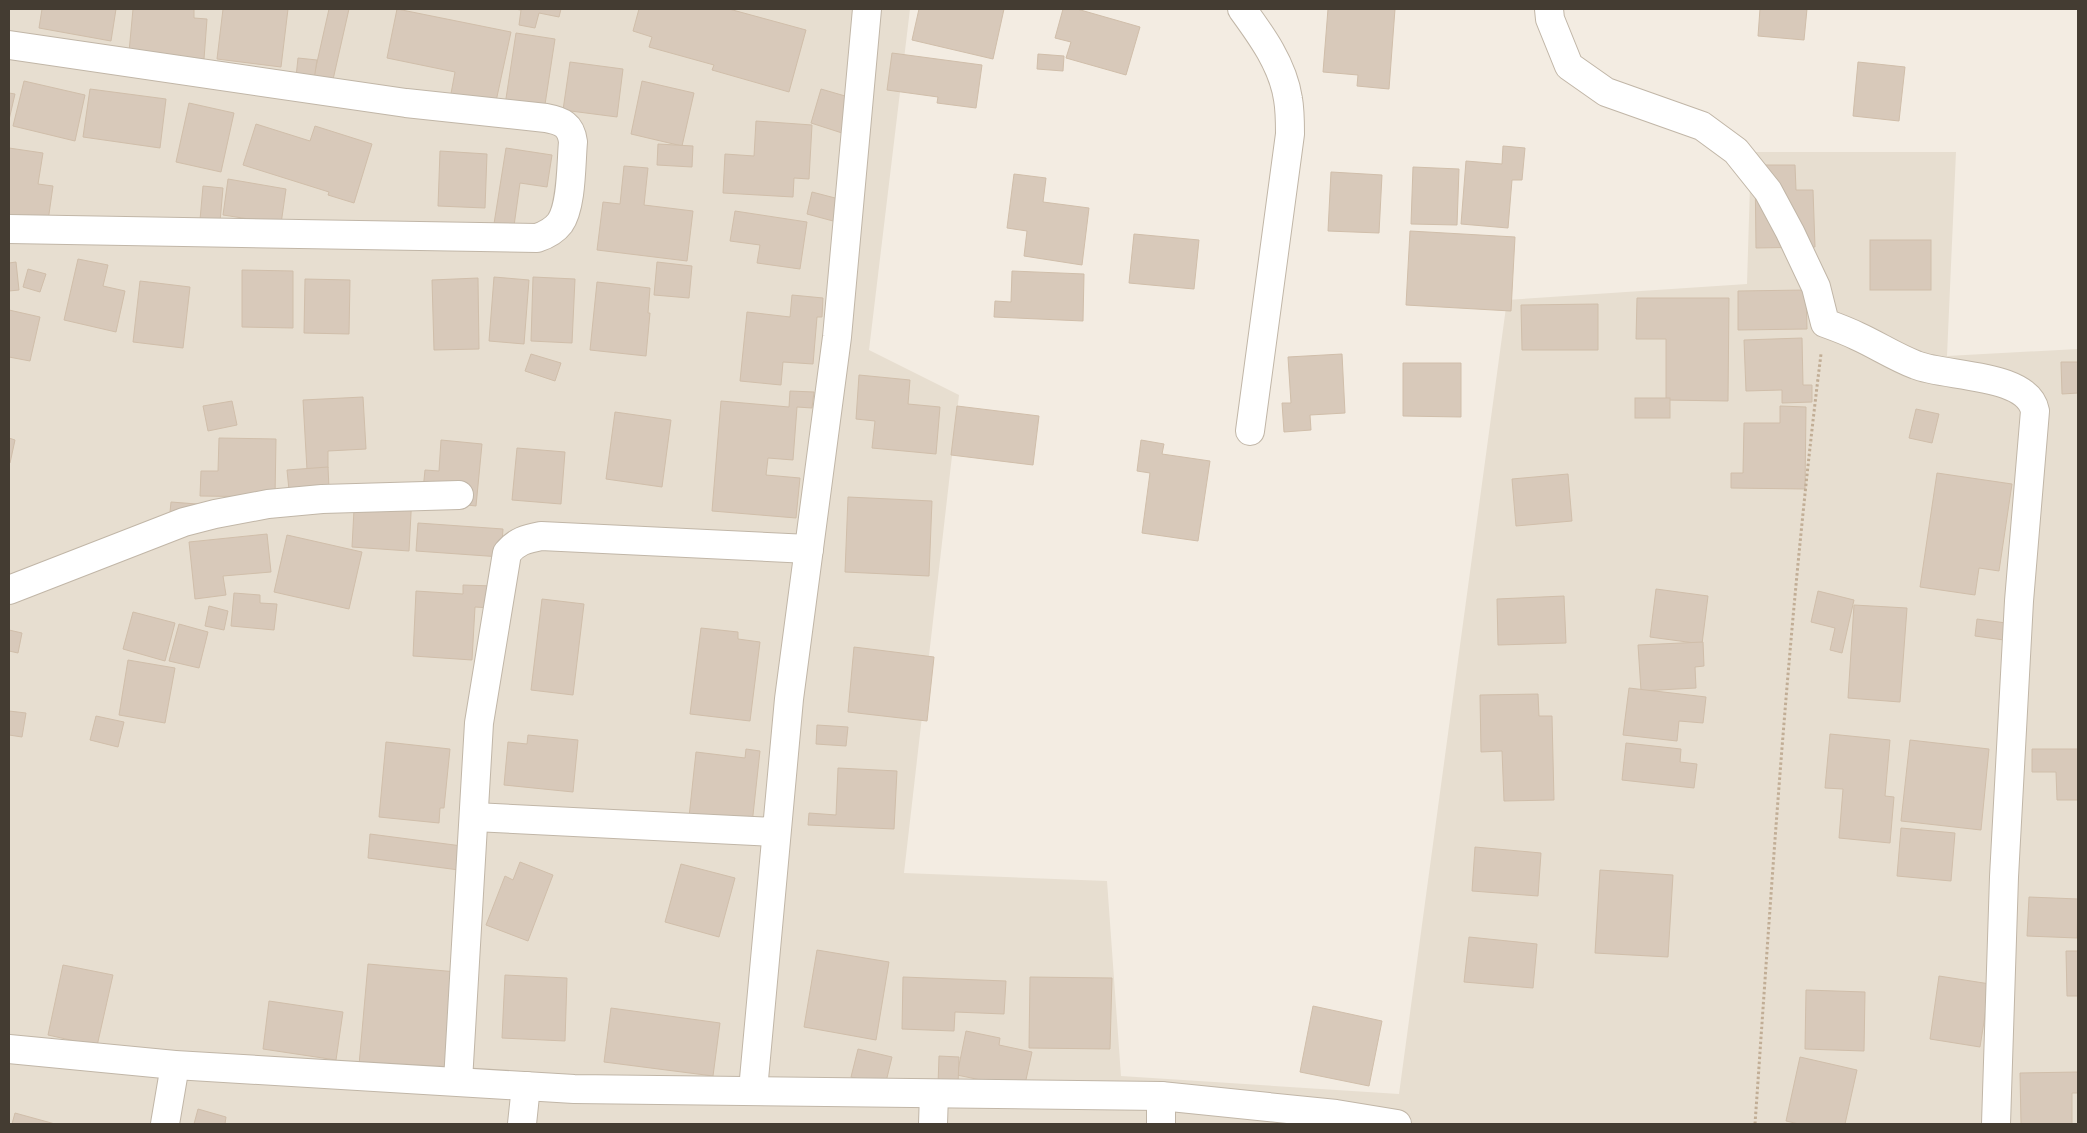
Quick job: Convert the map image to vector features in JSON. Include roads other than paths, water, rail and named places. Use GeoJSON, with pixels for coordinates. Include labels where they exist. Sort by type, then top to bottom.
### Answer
{"type":"FeatureCollection","features":[{"type":"Feature","properties":{"kind":"street"},"geometry":{"type":"LineString","coordinates":[[753,1090],[789,699],[837,337],[867,9]]}},
{"type":"Feature","properties":{"kind":"street"},"geometry":{"type":"LineString","coordinates":[[1242,9],[1262,36],[1278,68],[1288,98],[1290,134],[1250,431]]}},
{"type":"Feature","properties":{"kind":"street"},"geometry":{"type":"LineString","coordinates":[[1550,9],[1550,20],[1569,66],[1606,92],[1702,126],[1736,151],[1768,191],[1790,232],[1816,287],[1825,324],[1856,335],[1917,366],[2003,384],[2030,398],[2034,405],[2019,601],[2005,857],[1996,1124]]}},
{"type":"Feature","properties":{"kind":"street"},"geometry":{"type":"LineString","coordinates":[[9,45],[406,103],[559,120],[568,126],[572,132],[573,142],[566,210],[560,223],[549,234],[537,238],[9,229]]}},
{"type":"Feature","properties":{"kind":"street"},"geometry":{"type":"LineString","coordinates":[[9,590],[184,522],[215,514],[268,504],[322,499],[459,496]]}},
{"type":"Feature","properties":{"kind":"street"},"geometry":{"type":"LineString","coordinates":[[458,1081],[479,723],[502,570],[507,553],[514,544],[525,539],[541,536],[809,549]]}},
{"type":"Feature","properties":{"kind":"street"},"geometry":{"type":"LineString","coordinates":[[474,816],[776,832]]}},
{"type":"Feature","properties":{"kind":"street"},"geometry":{"type":"LineString","coordinates":[[9,1049],[175,1065],[574,1088],[1161,1096],[1336,1114],[1397,1124]]}},
{"type":"Feature","properties":{"kind":"street"},"geometry":{"type":"LineString","coordinates":[[165,1124],[175,1065]]}},
{"type":"Feature","properties":{"kind":"street"},"geometry":{"type":"LineString","coordinates":[[522,1124],[526,1086]]}},
{"type":"Feature","properties":{"kind":"street"},"geometry":{"type":"LineString","coordinates":[[933,1124],[934,1094]]}},
{"type":"Feature","properties":{"kind":"street"},"geometry":{"type":"LineString","coordinates":[[1161,1096],[1161,1124]]}}]}
